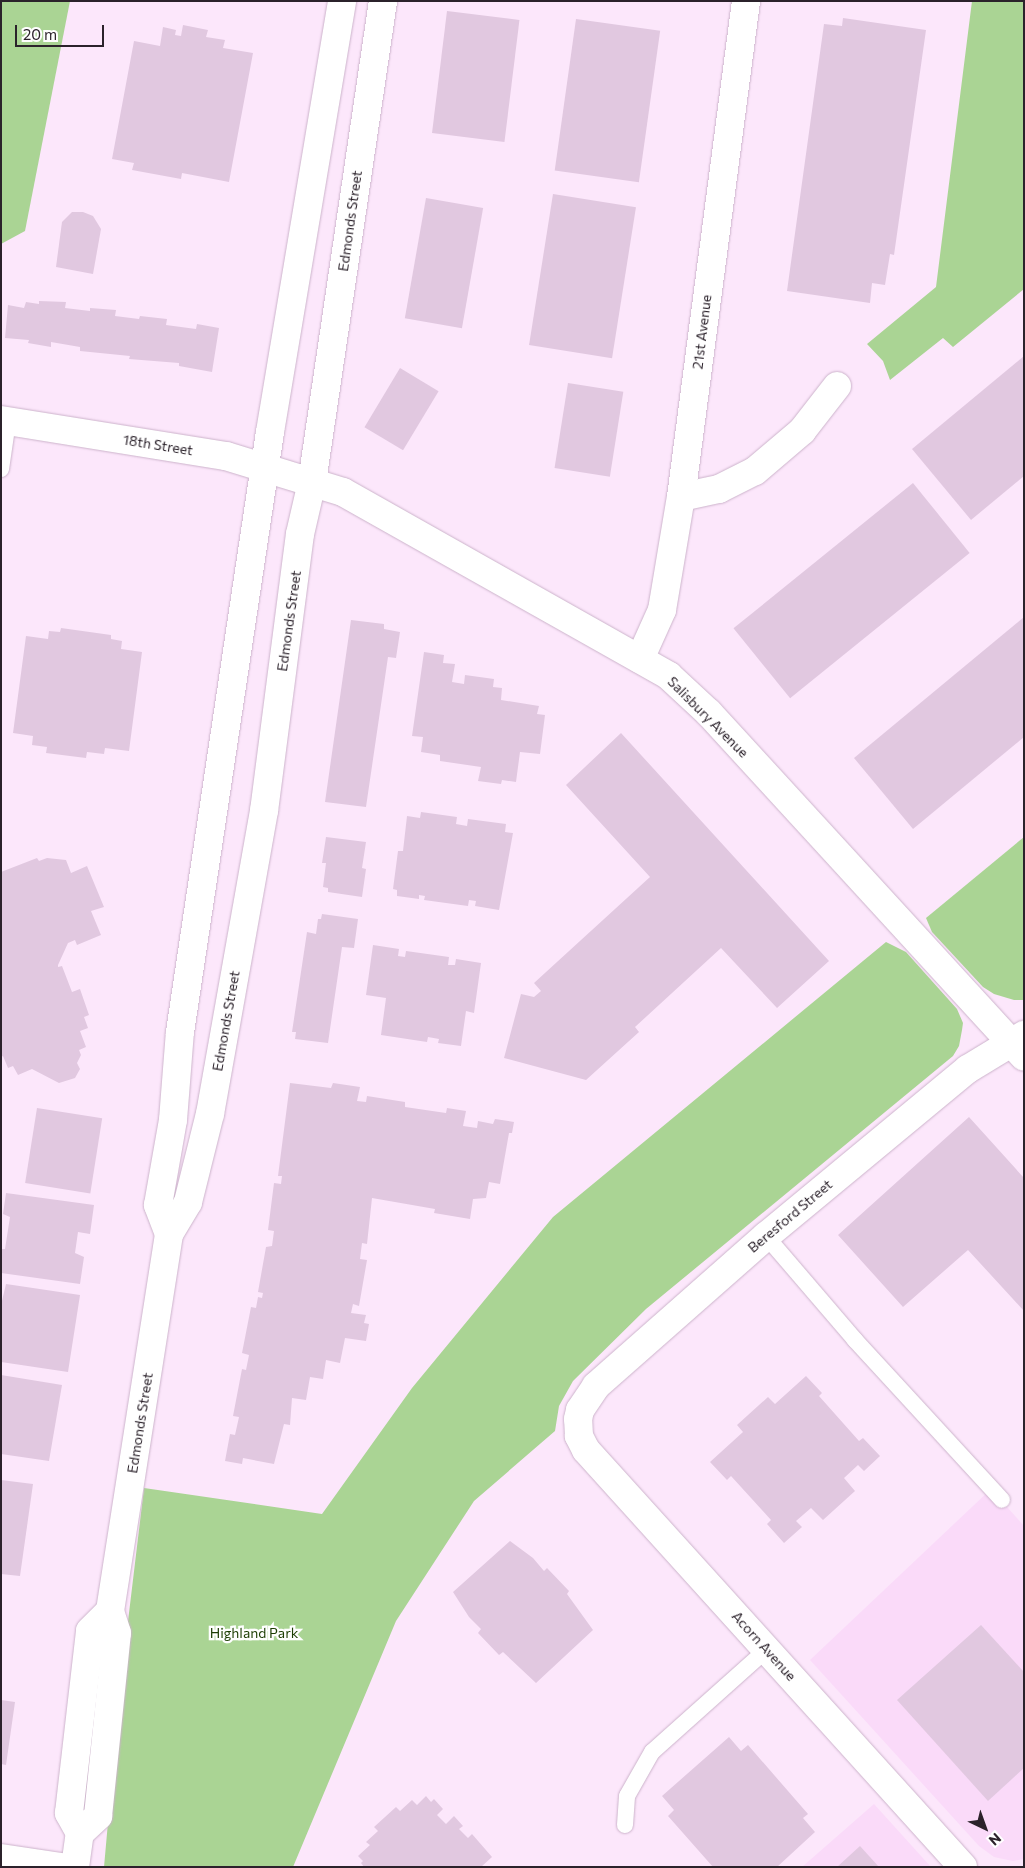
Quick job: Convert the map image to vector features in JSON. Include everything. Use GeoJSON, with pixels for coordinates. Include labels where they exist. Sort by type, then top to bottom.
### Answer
{"type":"FeatureCollection","features":[{"type":"Feature","properties":{"kind":"street","name":"Edmonds Street"},"geometry":{"type":"LineString","coordinates":[[169,1234],[158,1205],[173,1120],[180,1032],[265,466],[342,1]]}},
{"type":"Feature","properties":{"kind":"street","name":"Edmonds Street"},"geometry":{"type":"LineString","coordinates":[[75,1867],[80,1833],[98,1816],[117,1633],[110,1612],[169,1234],[188,1202],[210,1114],[264,811],[300,534],[312,482],[383,1]]}},
{"type":"Feature","properties":{"kind":"street","name":"21st Avenue"},"geometry":{"type":"LineString","coordinates":[[640,658],[662,610],[681,497],[746,1]]}},
{"type":"Feature","properties":{"kind":"street"},"geometry":{"type":"LineString","coordinates":[[681,497],[719,490],[755,471],[802,431],[838,386]]}},
{"type":"Feature","properties":{"kind":"street","name":"18th Street"},"geometry":{"type":"LineString","coordinates":[[5,420],[226,456],[265,466],[312,482]]}},
{"type":"Feature","properties":{"kind":"street","name":"Salisbury Avenue"},"geometry":{"type":"LineString","coordinates":[[312,482],[343,492],[669,676],[709,713],[1020,1045]]}},
{"type":"Feature","properties":{"kind":"street","name":"Beresford Street"},"geometry":{"type":"LineString","coordinates":[[578,1419],[580,1410],[596,1386],[766,1236],[968,1069],[1020,1045]]}},
{"type":"Feature","properties":{"kind":"street","name":"Acorn Avenue"},"geometry":{"type":"LineString","coordinates":[[578,1419],[579,1436],[586,1450],[963,1867]]}},
{"type":"Feature","properties":{"kind":"street"},"geometry":{"type":"LineString","coordinates":[[1,1858],[61,1867]]}},
{"type":"Feature","properties":{"kind":"lane"},"geometry":{"type":"LineString","coordinates":[[1,469],[5,420]]}},
{"type":"Feature","properties":{"kind":"lane"},"geometry":{"type":"LineString","coordinates":[[766,1236],[855,1340],[1002,1500]]}},
{"type":"Feature","properties":{"kind":"lane"},"geometry":{"type":"LineString","coordinates":[[625,1825],[627,1796],[652,1752],[767,1649]]}},
{"type":"Feature","properties":{"kind":"shaded area"},"geometry":{"type":"Polygon","coordinates":[[[991,1489],[1024,1526],[1024,1859],[1013,1861],[994,1857],[979,1846],[810,1660],[991,1489]]]}},
{"type":"Feature","properties":{"kind":"shaded area"},"geometry":{"type":"Polygon","coordinates":[[[874,1804],[931,1867],[802,1867],[874,1804]]]}},
{"type":"Feature","properties":{"kind":"green space"},"geometry":{"type":"Polygon","coordinates":[[[1,1],[70,1],[25,231],[1,244],[1,1]]]}},
{"type":"Feature","properties":{"kind":"green space"},"geometry":{"type":"Polygon","coordinates":[[[972,1],[1024,1],[1024,289],[953,347],[943,338],[890,380],[883,361],[867,344],[936,287],[972,1]]]}},
{"type":"Feature","properties":{"kind":"green space"},"geometry":{"type":"Polygon","coordinates":[[[1024,837],[1024,1000],[1014,1000],[994,994],[983,987],[932,932],[926,918],[1024,837]]]}},
{"type":"Feature","properties":{"kind":"green space","name":"Highland Park"},"geometry":{"type":"Polygon","coordinates":[[[886,942],[906,952],[957,1009],[963,1023],[959,1046],[953,1056],[646,1309],[573,1381],[559,1406],[555,1431],[474,1501],[396,1621],[293,1867],[104,1867],[120,1688],[144,1488],[322,1514],[412,1388],[553,1217],[886,942]]]}},
{"type":"Feature","properties":{"kind":"building"},"geometry":{"type":"Polygon","coordinates":[[[447,11],[519,20],[504,142],[432,133],[447,11]]]}},
{"type":"Feature","properties":{"kind":"building"},"geometry":{"type":"Polygon","coordinates":[[[843,18],[926,30],[894,255],[890,254],[885,285],[872,283],[870,303],[787,291],[824,24],[842,26],[843,18]]]}},
{"type":"Feature","properties":{"kind":"building"},"geometry":{"type":"Polygon","coordinates":[[[576,19],[660,31],[639,182],[555,171],[576,19]]]}},
{"type":"Feature","properties":{"kind":"building"},"geometry":{"type":"Polygon","coordinates":[[[183,25],[208,30],[206,37],[225,40],[223,48],[253,53],[229,182],[182,173],[181,179],[132,170],[134,163],[112,159],[134,41],[160,46],[163,27],[176,30],[175,35],[181,36],[183,25]]]}},
{"type":"Feature","properties":{"kind":"building"},"geometry":{"type":"Polygon","coordinates":[[[553,194],[636,207],[612,358],[529,345],[553,194]]]}},
{"type":"Feature","properties":{"kind":"building"},"geometry":{"type":"Polygon","coordinates":[[[426,198],[483,208],[462,328],[405,318],[426,198]]]}},
{"type":"Feature","properties":{"kind":"building"},"geometry":{"type":"Polygon","coordinates":[[[72,212],[83,212],[93,216],[101,229],[93,274],[56,267],[62,222],[72,212]]]}},
{"type":"Feature","properties":{"kind":"building"},"geometry":{"type":"Polygon","coordinates":[[[39,301],[66,302],[65,308],[90,311],[90,308],[116,310],[115,316],[139,319],[140,316],[167,319],[166,325],[196,329],[197,324],[219,328],[212,372],[179,366],[179,363],[129,359],[130,356],[80,351],[80,347],[51,342],[51,347],[28,343],[29,340],[5,338],[8,305],[24,308],[26,302],[39,304],[39,301]]]}},
{"type":"Feature","properties":{"kind":"building"},"geometry":{"type":"Polygon","coordinates":[[[1024,356],[1024,476],[971,520],[912,449],[1024,356]]]}},
{"type":"Feature","properties":{"kind":"building"},"geometry":{"type":"Polygon","coordinates":[[[400,368],[439,391],[403,450],[364,427],[400,368]]]}},
{"type":"Feature","properties":{"kind":"building"},"geometry":{"type":"Polygon","coordinates":[[[568,383],[623,392],[610,477],[555,468],[568,383]]]}},
{"type":"Feature","properties":{"kind":"building"},"geometry":{"type":"Polygon","coordinates":[[[913,483],[970,553],[790,698],[733,628],[913,483]]]}},
{"type":"Feature","properties":{"kind":"building"},"geometry":{"type":"Polygon","coordinates":[[[1024,617],[1024,737],[913,829],[854,758],[1024,617]]]}},
{"type":"Feature","properties":{"kind":"building"},"geometry":{"type":"Polygon","coordinates":[[[351,620],[384,624],[384,629],[400,632],[396,658],[388,657],[366,807],[325,802],[351,620]]]}},
{"type":"Feature","properties":{"kind":"building"},"geometry":{"type":"Polygon","coordinates":[[[61,628],[111,635],[111,639],[122,641],[121,649],[142,652],[129,751],[105,748],[104,754],[87,752],[86,758],[46,753],[47,747],[32,745],[33,736],[13,733],[26,636],[48,639],[49,631],[60,632],[61,628]]]}},
{"type":"Feature","properties":{"kind":"building"},"geometry":{"type":"Polygon","coordinates":[[[424,652],[444,655],[443,663],[455,664],[452,682],[464,684],[465,675],[494,679],[493,687],[502,688],[501,700],[539,706],[537,714],[545,715],[540,754],[520,752],[516,782],[502,780],[501,784],[478,781],[481,767],[440,761],[440,755],[421,752],[423,737],[412,736],[424,652]]]}},
{"type":"Feature","properties":{"kind":"building"},"geometry":{"type":"Polygon","coordinates":[[[621,733],[829,961],[777,1008],[721,948],[635,1027],[639,1032],[586,1080],[504,1058],[521,994],[534,997],[541,991],[534,983],[650,877],[566,785],[621,733]]]}},
{"type":"Feature","properties":{"kind":"building"},"geometry":{"type":"Polygon","coordinates":[[[421,812],[457,817],[456,824],[467,826],[468,819],[506,824],[505,832],[513,833],[499,910],[475,906],[476,901],[469,900],[468,906],[424,900],[425,896],[419,895],[419,899],[397,896],[397,890],[393,889],[398,851],[403,851],[407,816],[420,818],[421,812]]]}},
{"type":"Feature","properties":{"kind":"building"},"geometry":{"type":"Polygon","coordinates":[[[326,837],[366,842],[362,868],[366,869],[362,897],[328,892],[328,888],[323,887],[326,863],[322,863],[326,837]]]}},
{"type":"Feature","properties":{"kind":"building"},"geometry":{"type":"Polygon","coordinates":[[[37,858],[39,861],[47,858],[66,860],[71,873],[87,866],[104,907],[91,911],[101,935],[77,945],[75,940],[68,943],[58,965],[58,967],[62,966],[72,992],[80,989],[89,1015],[84,1017],[88,1028],[80,1031],[86,1047],[79,1050],[81,1055],[77,1063],[80,1069],[75,1078],[59,1083],[32,1069],[18,1075],[13,1066],[8,1068],[3,1056],[1,1057],[1,872],[37,858]]]}},
{"type":"Feature","properties":{"kind":"building"},"geometry":{"type":"Polygon","coordinates":[[[322,914],[358,919],[354,948],[342,947],[328,1043],[295,1039],[296,1032],[292,1032],[307,932],[316,934],[318,919],[321,919],[322,914]]]}},
{"type":"Feature","properties":{"kind":"building"},"geometry":{"type":"Polygon","coordinates":[[[373,945],[399,949],[398,956],[405,957],[406,951],[449,957],[448,965],[455,965],[456,959],[481,963],[474,1013],[466,1011],[461,1046],[438,1043],[439,1039],[428,1037],[427,1042],[381,1035],[386,998],[366,995],[373,945]]]}},
{"type":"Feature","properties":{"kind":"building"},"geometry":{"type":"Polygon","coordinates":[[[290,1083],[331,1088],[333,1083],[360,1087],[357,1101],[366,1102],[367,1096],[405,1102],[405,1107],[446,1113],[447,1108],[466,1111],[463,1126],[477,1128],[478,1121],[493,1124],[495,1119],[514,1122],[512,1133],[509,1133],[500,1184],[489,1182],[486,1198],[473,1199],[470,1219],[434,1213],[435,1209],[372,1198],[367,1244],[362,1243],[360,1259],[367,1260],[359,1306],[353,1304],[351,1313],[366,1315],[364,1323],[369,1324],[366,1341],[345,1338],[340,1363],[326,1360],[323,1379],[310,1377],[306,1400],[292,1398],[290,1425],[284,1424],[274,1464],[243,1458],[242,1464],[225,1461],[230,1434],[235,1435],[239,1417],[233,1416],[242,1369],[246,1370],[249,1355],[242,1353],[251,1307],[256,1308],[258,1297],[262,1298],[263,1293],[258,1292],[266,1247],[272,1246],[274,1231],[268,1230],[274,1183],[281,1184],[282,1176],[278,1176],[290,1083]]]}},
{"type":"Feature","properties":{"kind":"building"},"geometry":{"type":"Polygon","coordinates":[[[37,1108],[102,1118],[90,1193],[25,1183],[37,1108]]]}},
{"type":"Feature","properties":{"kind":"building"},"geometry":{"type":"Polygon","coordinates":[[[969,1117],[1024,1178],[1024,1311],[968,1250],[903,1307],[838,1235],[969,1117]]]}},
{"type":"Feature","properties":{"kind":"building"},"geometry":{"type":"Polygon","coordinates":[[[6,1193],[94,1205],[90,1234],[78,1232],[75,1253],[84,1257],[80,1284],[1,1273],[1,1249],[5,1249],[10,1217],[3,1214],[6,1193]]]}},
{"type":"Feature","properties":{"kind":"building"},"geometry":{"type":"Polygon","coordinates":[[[6,1284],[80,1295],[68,1372],[1,1362],[1,1305],[6,1284]]]}},
{"type":"Feature","properties":{"kind":"building"},"geometry":{"type":"Polygon","coordinates":[[[1,1375],[62,1385],[49,1461],[1,1454],[1,1375]]]}},
{"type":"Feature","properties":{"kind":"building"},"geometry":{"type":"Polygon","coordinates":[[[806,1376],[822,1393],[819,1396],[859,1441],[863,1438],[880,1456],[864,1471],[858,1465],[844,1478],[855,1491],[823,1520],[811,1508],[796,1521],[802,1527],[784,1543],[767,1524],[771,1520],[731,1476],[727,1480],[710,1462],[743,1432],[737,1425],[768,1397],[775,1404],[806,1376]]]}},
{"type":"Feature","properties":{"kind":"building"},"geometry":{"type":"Polygon","coordinates":[[[1,1480],[33,1484],[20,1576],[1,1574],[1,1480]]]}},
{"type":"Feature","properties":{"kind":"building"},"geometry":{"type":"Polygon","coordinates":[[[510,1541],[533,1558],[544,1571],[547,1568],[569,1591],[567,1594],[593,1630],[536,1683],[503,1652],[499,1655],[478,1633],[481,1629],[469,1617],[453,1592],[510,1541]]]}},
{"type":"Feature","properties":{"kind":"building"},"geometry":{"type":"Polygon","coordinates":[[[981,1625],[1024,1672],[1024,1768],[988,1801],[897,1700],[981,1625]]]}},
{"type":"Feature","properties":{"kind":"building"},"geometry":{"type":"Polygon","coordinates":[[[1,1700],[15,1702],[6,1765],[1,1764],[1,1700]]]}},
{"type":"Feature","properties":{"kind":"building"},"geometry":{"type":"Polygon","coordinates":[[[729,1737],[741,1751],[748,1745],[808,1814],[803,1818],[815,1832],[777,1867],[713,1867],[668,1816],[674,1810],[662,1796],[729,1737]]]}},
{"type":"Feature","properties":{"kind":"building"},"geometry":{"type":"Polygon","coordinates":[[[426,1796],[431,1802],[434,1799],[443,1809],[437,1815],[446,1824],[454,1816],[463,1826],[459,1829],[468,1838],[472,1834],[492,1857],[481,1867],[364,1867],[361,1863],[363,1861],[358,1856],[370,1845],[366,1842],[378,1831],[374,1827],[396,1807],[400,1811],[412,1800],[417,1805],[426,1796]]]}},
{"type":"Feature","properties":{"kind":"building"},"geometry":{"type":"Polygon","coordinates":[[[860,1846],[879,1867],[837,1867],[860,1846]]]}}]}
